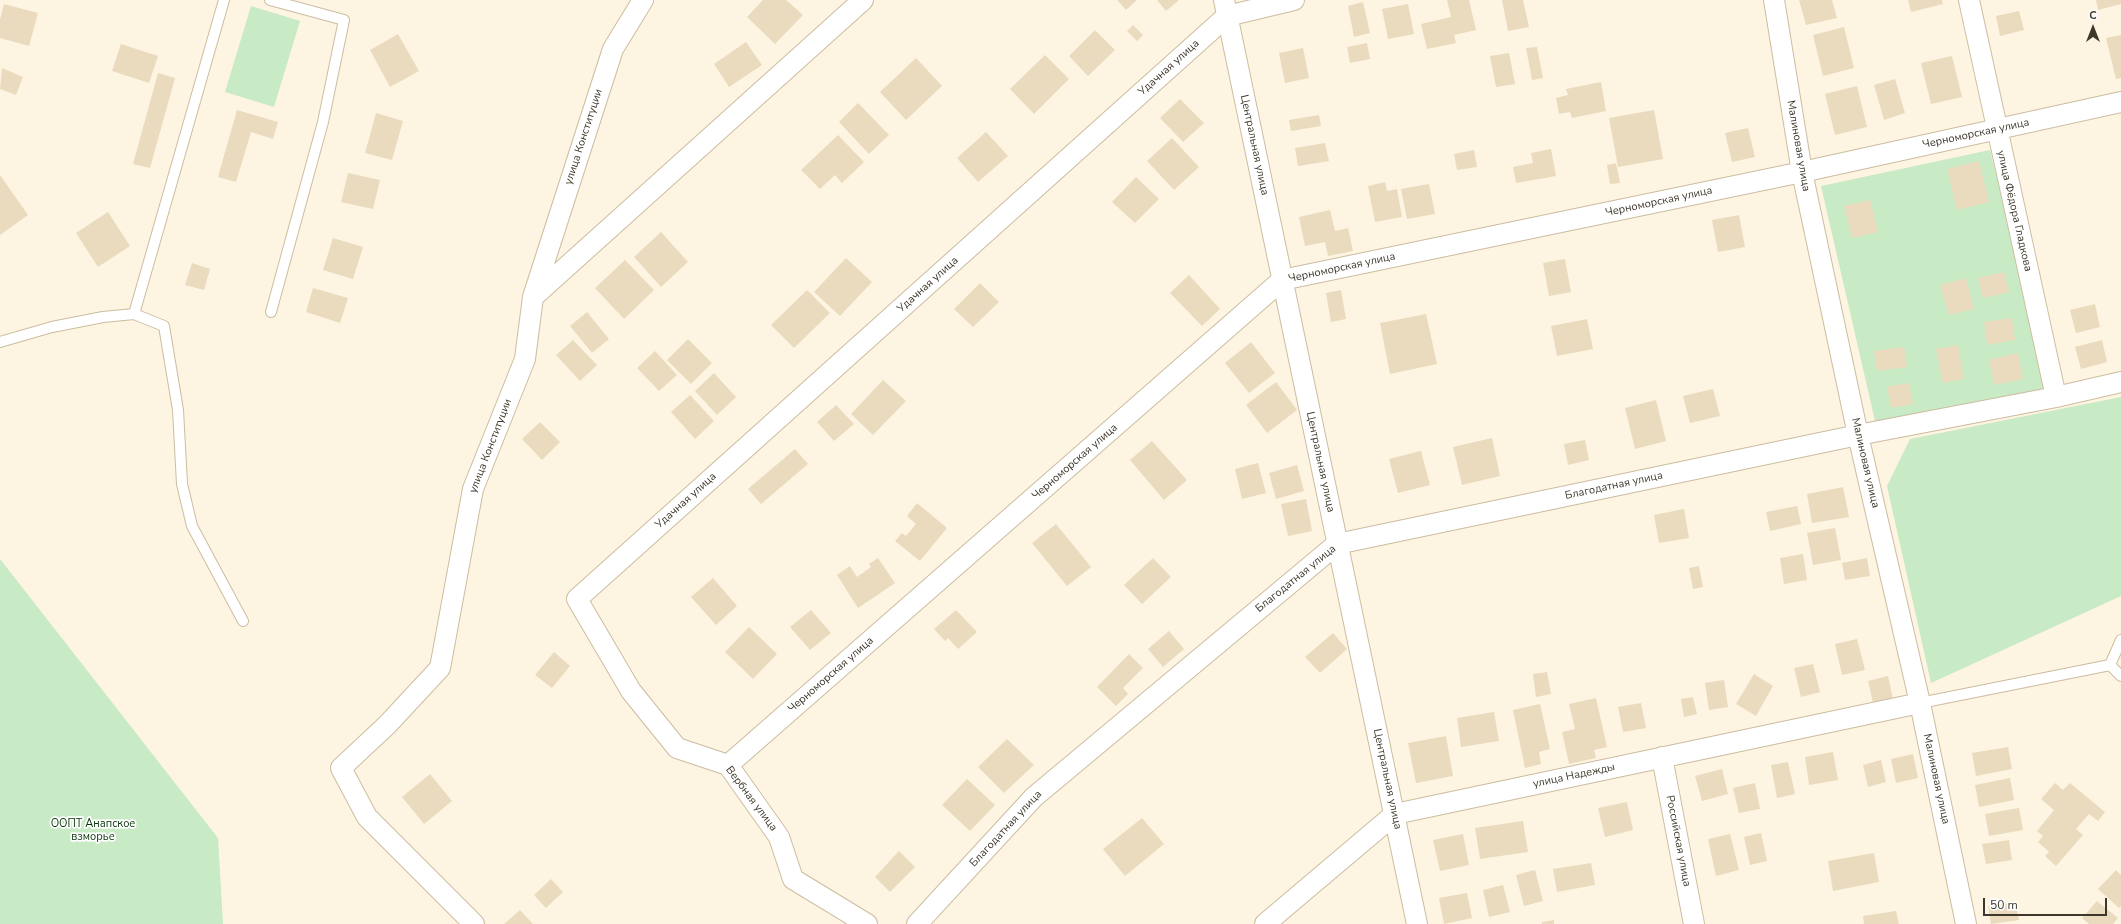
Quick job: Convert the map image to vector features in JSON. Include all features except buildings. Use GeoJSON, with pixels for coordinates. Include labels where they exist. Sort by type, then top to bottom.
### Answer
{"type":"FeatureCollection","features":[{"type":"Feature","properties":{"kind":"street","name":"улица Конституции"},"geometry":{"type":"LineString","coordinates":[[474,924],[367,817],[341,768],[387,725],[440,668],[473,490],[525,359],[533,297],[613,49],[643,0]]}},
{"type":"Feature","properties":{"kind":"street"},"geometry":{"type":"LineString","coordinates":[[533,297],[862,0]]}},
{"type":"Feature","properties":{"kind":"street","name":"Удачная улица"},"geometry":{"type":"LineString","coordinates":[[577,599],[1226,8],[1294,0]]}},
{"type":"Feature","properties":{"kind":"street","name":"Малиновая улица"},"geometry":{"type":"LineString","coordinates":[[1774,0],[1802,172],[1858,435],[1920,703],[1966,924]]}},
{"type":"Feature","properties":{"kind":"street","name":"улица Фёдора Гладкова"},"geometry":{"type":"LineString","coordinates":[[1969,0],[1996,130],[2056,397]]}},
{"type":"Feature","properties":{"kind":"street","name":"Центральная улица"},"geometry":{"type":"LineString","coordinates":[[1226,8],[1417,924]]}},
{"type":"Feature","properties":{"kind":"street","name":"Черноморская улица"},"geometry":{"type":"LineString","coordinates":[[728,765],[1282,280],[1802,172],[2121,102]]}},
{"type":"Feature","properties":{"kind":"street","name":"Благодатная улица"},"geometry":{"type":"LineString","coordinates":[[917,924],[1034,797],[1337,544],[1858,435],[2056,397],[2121,382]]}},
{"type":"Feature","properties":{"kind":"street","name":"Вербная улица"},"geometry":{"type":"LineString","coordinates":[[577,599],[631,691],[677,748],[728,765],[779,837],[793,879],[867,924]]}},
{"type":"Feature","properties":{"kind":"street","name":"улица Надежды"},"geometry":{"type":"LineString","coordinates":[[1265,924],[1395,814],[1920,703]]}},
{"type":"Feature","properties":{"kind":"street","name":"Российская улица"},"geometry":{"type":"LineString","coordinates":[[1662,758],[1694,924]]}},
{"type":"Feature","properties":{"kind":"lane"},"geometry":{"type":"LineString","coordinates":[[134,314],[224,0]]}},
{"type":"Feature","properties":{"kind":"lane"},"geometry":{"type":"LineString","coordinates":[[270,0],[344,20],[323,122],[271,312]]}},
{"type":"Feature","properties":{"kind":"lane"},"geometry":{"type":"LineString","coordinates":[[0,342],[60,326],[103,317],[134,314],[164,326],[178,410],[182,484],[192,526],[244,621]]}},
{"type":"Feature","properties":{"kind":"lane"},"geometry":{"type":"LineString","coordinates":[[2110,665],[2121,640]]}},
{"type":"Feature","properties":{"kind":"lane"},"geometry":{"type":"LineString","coordinates":[[1920,703],[2110,665]]}},
{"type":"Feature","properties":{"kind":"lane"},"geometry":{"type":"LineString","coordinates":[[2110,665],[2121,676]]}},
{"type":"Feature","properties":{"kind":"green space"},"geometry":{"type":"Polygon","coordinates":[[[251,6],[300,21],[274,107],[225,92],[251,6]]]}},
{"type":"Feature","properties":{"kind":"green space"},"geometry":{"type":"Polygon","coordinates":[[[1990,150],[2050,391],[1878,434],[1821,186],[1990,150]]]}},
{"type":"Feature","properties":{"kind":"green space"},"geometry":{"type":"Polygon","coordinates":[[[2121,397],[2121,596],[1931,683],[1887,486],[1910,439],[2121,397]]]}},
{"type":"Feature","properties":{"kind":"green space","name":"ООПТ Анапское взморье"},"geometry":{"type":"Polygon","coordinates":[[[0,559],[218,838],[223,924],[0,924],[0,559]]]}}]}
